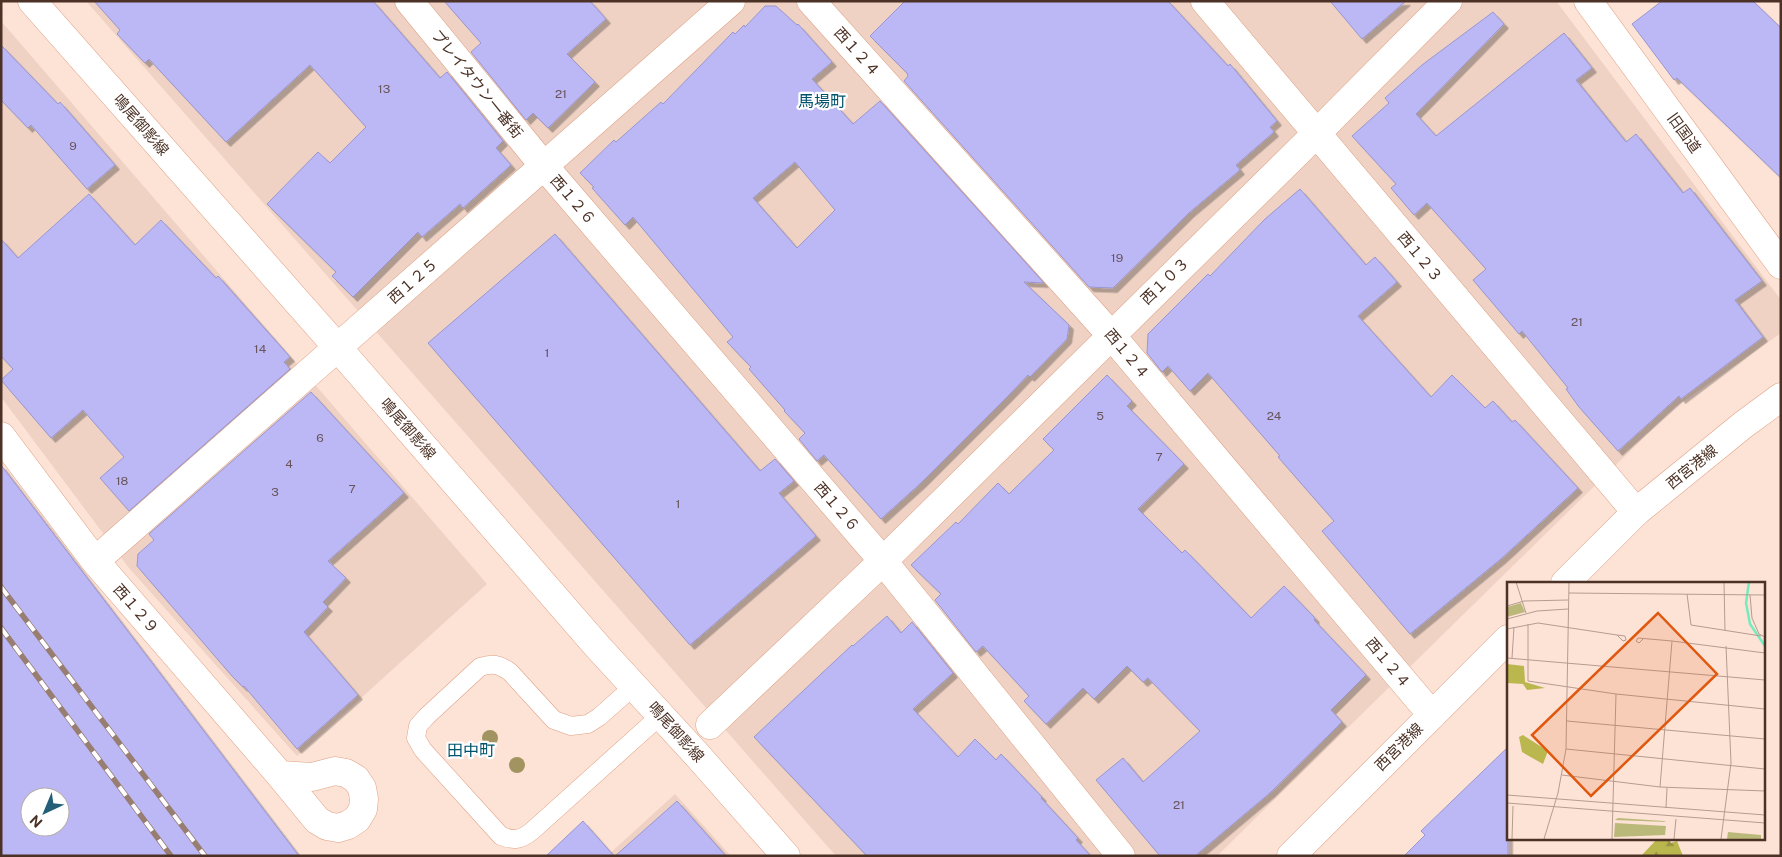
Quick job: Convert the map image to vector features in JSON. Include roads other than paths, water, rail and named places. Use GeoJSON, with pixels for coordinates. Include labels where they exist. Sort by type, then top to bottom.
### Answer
{"type":"FeatureCollection","features":[{"type":"Feature","properties":{"kind":"street","name":"鳴尾御影線"},"geometry":{"type":"LineString","coordinates":[[32,1],[338,348],[584,632],[661,715],[786,856]]}},
{"type":"Feature","properties":{"kind":"street","name":"プレイタウン一番街"},"geometry":{"type":"LineString","coordinates":[[409,1],[544,166]]}},
{"type":"Feature","properties":{"kind":"street","name":"西１２５"},"geometry":{"type":"LineString","coordinates":[[96,562],[731,1]]}},
{"type":"Feature","properties":{"kind":"street","name":"西１２４"},"geometry":{"type":"LineString","coordinates":[[811,1],[1111,335],[1432,715]]}},
{"type":"Feature","properties":{"kind":"street","name":"西１２３"},"geometry":{"type":"LineString","coordinates":[[1205,1],[1636,512]]}},
{"type":"Feature","properties":{"kind":"street","name":"西１０３"},"geometry":{"type":"LineString","coordinates":[[710,725],[883,561],[1316,134],[1448,1]]}},
{"type":"Feature","properties":{"kind":"street","name":"旧国道"},"geometry":{"type":"LineString","coordinates":[[1588,1],[1781,266]]}},
{"type":"Feature","properties":{"kind":"street","name":"西１２６"},"geometry":{"type":"LineString","coordinates":[[544,166],[883,561],[1121,856]]}},
{"type":"Feature","properties":{"kind":"street","name":"西宮港線"},"geometry":{"type":"LineString","coordinates":[[1566,582],[1636,512],[1743,425],[1781,397]]}},
{"type":"Feature","properties":{"kind":"street","name":"西１２９"},"geometry":{"type":"LineString","coordinates":[[1,436],[96,562],[280,775]]}},
{"type":"Feature","properties":{"kind":"street","name":"西宮港線"},"geometry":{"type":"LineString","coordinates":[[1291,856],[1507,640]]}},
{"type":"Feature","properties":{"kind":"lane"},"geometry":{"type":"LineString","coordinates":[[634,686],[599,717],[588,724],[571,726],[554,720],[510,672],[501,666],[490,663],[480,667],[427,716],[418,726],[416,738],[423,750],[501,836],[512,840],[523,838],[532,831],[661,715]]}},
{"type":"Feature","properties":{"kind":"railway"},"geometry":{"type":"LineString","coordinates":[[1,587],[205,856]]}},
{"type":"Feature","properties":{"kind":"railway"},"geometry":{"type":"LineString","coordinates":[[1,628],[171,856]]}},
{"type":"Feature","properties":{"kind":"district","name":"馬場町"},"geometry":{"type":"Point","coordinates":[822,101]}},
{"type":"Feature","properties":{"kind":"district","name":"田中町"},"geometry":{"type":"Point","coordinates":[471,750]}}]}
